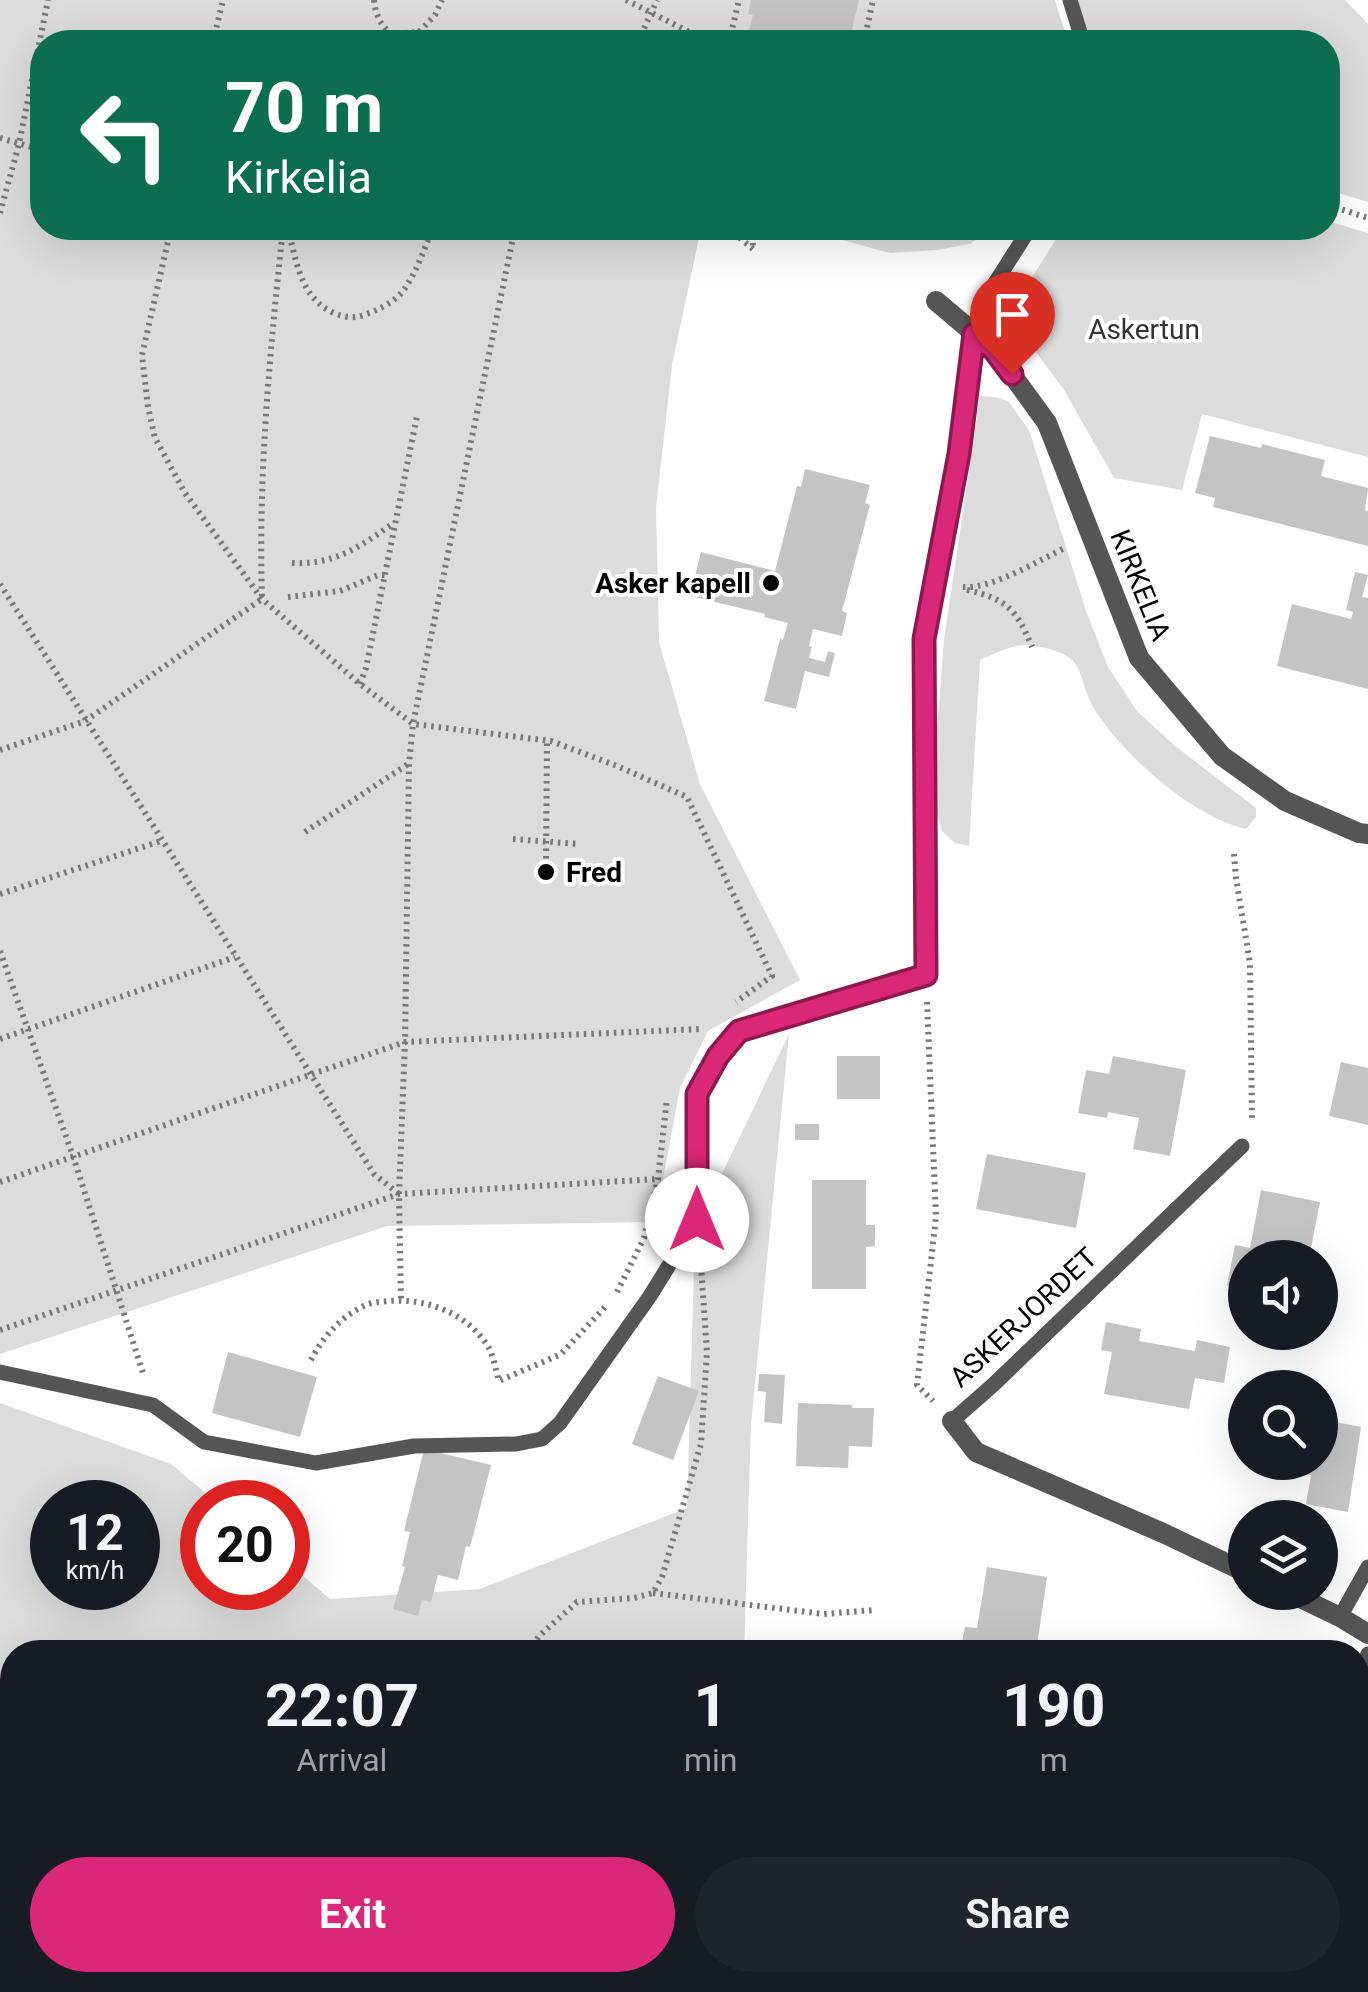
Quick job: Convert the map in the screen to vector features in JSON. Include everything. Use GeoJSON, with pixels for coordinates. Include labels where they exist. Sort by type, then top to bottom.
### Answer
{"type":"FeatureCollection","features":[{"type":"Feature","properties":{"kind":"street","name":"KIRKELIA"},"geometry":{"type":"LineString","coordinates":[[936,301],[994,350],[1048,423],[1139,658],[1222,756],[1286,801],[1368,834]]}},
{"type":"Feature","properties":{"kind":"street"},"geometry":{"type":"LineString","coordinates":[[926,975],[924,639],[959,454],[974,334]]}},
{"type":"Feature","properties":{"kind":"street","name":"ASKERJORDET"},"geometry":{"type":"LineString","coordinates":[[952,1421],[976,1452],[1228,1564]]}},
{"type":"Feature","properties":{"kind":"street"},"geometry":{"type":"LineString","coordinates":[[1325,1610],[1368,1634]]}},
{"type":"Feature","properties":{"kind":"lane"},"geometry":{"type":"LineString","coordinates":[[1070,0],[1079,30]]}},
{"type":"Feature","properties":{"kind":"lane"},"geometry":{"type":"LineString","coordinates":[[974,334],[995,283],[1022,240]]}},
{"type":"Feature","properties":{"kind":"lane"},"geometry":{"type":"LineString","coordinates":[[0,1372],[153,1405],[204,1442],[316,1463],[414,1446],[516,1444],[542,1439],[560,1423],[650,1296],[697,1220],[697,1094],[718,1056],[739,1031],[926,975]]}},
{"type":"Feature","properties":{"kind":"lane","name":"ASKERJORDET"},"geometry":{"type":"LineString","coordinates":[[952,1421],[1242,1146]]}},
{"type":"Feature","properties":{"kind":"lane"},"geometry":{"type":"LineString","coordinates":[[1340,1617],[1368,1567]]}},
{"type":"Feature","properties":{"kind":"path"},"geometry":{"type":"LineString","coordinates":[[42,30],[48,0]]}},
{"type":"Feature","properties":{"kind":"path"},"geometry":{"type":"LineString","coordinates":[[216,30],[223,0]]}},
{"type":"Feature","properties":{"kind":"path"},"geometry":{"type":"LineString","coordinates":[[374,0],[376,14],[386,30]]}},
{"type":"Feature","properties":{"kind":"path"},"geometry":{"type":"LineString","coordinates":[[420,30],[435,15],[442,0]]}},
{"type":"Feature","properties":{"kind":"path"},"geometry":{"type":"LineString","coordinates":[[626,0],[685,30]]}},
{"type":"Feature","properties":{"kind":"path"},"geometry":{"type":"LineString","coordinates":[[644,30],[657,0]]}},
{"type":"Feature","properties":{"kind":"path"},"geometry":{"type":"LineString","coordinates":[[732,30],[739,0]]}},
{"type":"Feature","properties":{"kind":"path"},"geometry":{"type":"LineString","coordinates":[[867,30],[873,0]]}},
{"type":"Feature","properties":{"kind":"path"},"geometry":{"type":"LineString","coordinates":[[0,214],[30,93]]}},
{"type":"Feature","properties":{"kind":"path"},"geometry":{"type":"LineString","coordinates":[[0,138],[30,147]]}},
{"type":"Feature","properties":{"kind":"path"},"geometry":{"type":"LineString","coordinates":[[1340,210],[1368,218]]}},
{"type":"Feature","properties":{"kind":"path"},"geometry":{"type":"LineString","coordinates":[[168,240],[142,355],[154,438],[185,493],[262,599],[413,724],[547,740],[686,797],[772,976],[729,1008]]}},
{"type":"Feature","properties":{"kind":"path"},"geometry":{"type":"LineString","coordinates":[[262,599],[260,533],[267,378],[284,240]]}},
{"type":"Feature","properties":{"kind":"path"},"geometry":{"type":"LineString","coordinates":[[290,240],[302,282],[311,294],[324,308],[356,318],[374,312],[402,293],[428,240]]}},
{"type":"Feature","properties":{"kind":"path"},"geometry":{"type":"LineString","coordinates":[[401,1300],[399,1194],[413,724],[514,240]]}},
{"type":"Feature","properties":{"kind":"path"},"geometry":{"type":"LineString","coordinates":[[360,684],[418,416]]}},
{"type":"Feature","properties":{"kind":"path"},"geometry":{"type":"LineString","coordinates":[[292,564],[346,554],[395,524]]}},
{"type":"Feature","properties":{"kind":"path"},"geometry":{"type":"LineString","coordinates":[[1032,647],[1021,618],[1001,600],[952,586],[972,588],[1002,578],[1091,536]]}},
{"type":"Feature","properties":{"kind":"path"},"geometry":{"type":"LineString","coordinates":[[288,596],[340,590],[385,575]]}},
{"type":"Feature","properties":{"kind":"path"},"geometry":{"type":"LineString","coordinates":[[0,584],[3,597],[374,1174],[399,1194]]}},
{"type":"Feature","properties":{"kind":"path"},"geometry":{"type":"LineString","coordinates":[[0,750],[85,720],[262,599]]}},
{"type":"Feature","properties":{"kind":"path"},"geometry":{"type":"LineString","coordinates":[[546,866],[547,740]]}},
{"type":"Feature","properties":{"kind":"path"},"geometry":{"type":"LineString","coordinates":[[305,832],[409,764]]}},
{"type":"Feature","properties":{"kind":"path"},"geometry":{"type":"LineString","coordinates":[[513,839],[578,844]]}},
{"type":"Feature","properties":{"kind":"path"},"geometry":{"type":"LineString","coordinates":[[0,894],[161,842]]}},
{"type":"Feature","properties":{"kind":"path"},"geometry":{"type":"LineString","coordinates":[[1234,854],[1250,963],[1252,1123],[1242,1146]]}},
{"type":"Feature","properties":{"kind":"path"},"geometry":{"type":"LineString","coordinates":[[0,951],[73,1156],[153,1405]]}},
{"type":"Feature","properties":{"kind":"path"},"geometry":{"type":"LineString","coordinates":[[0,1039],[236,956]]}},
{"type":"Feature","properties":{"kind":"path"},"geometry":{"type":"LineString","coordinates":[[926,975],[936,1218],[917,1385],[952,1421]]}},
{"type":"Feature","properties":{"kind":"path"},"geometry":{"type":"LineString","coordinates":[[692,1042],[700,1029],[715,1018]]}},
{"type":"Feature","properties":{"kind":"path"},"geometry":{"type":"LineString","coordinates":[[0,1182],[405,1042],[700,1029]]}},
{"type":"Feature","properties":{"kind":"path"},"geometry":{"type":"LineString","coordinates":[[311,1360],[322,1339],[368,1303],[401,1300],[426,1302],[474,1328],[491,1352],[499,1380],[561,1354],[613,1299],[644,1238],[658,1179],[669,1083]]}},
{"type":"Feature","properties":{"kind":"path"},"geometry":{"type":"LineString","coordinates":[[0,1330],[399,1194],[658,1179]]}},
{"type":"Feature","properties":{"kind":"path"},"geometry":{"type":"LineString","coordinates":[[653,1593],[662,1577],[700,1444],[708,1352],[697,1220]]}},
{"type":"Feature","properties":{"kind":"path"},"geometry":{"type":"LineString","coordinates":[[536,1640],[577,1602],[653,1593],[824,1614],[874,1610]]}},
{"type":"Feature","properties":{"kind":"green space"},"geometry":{"type":"Polygon","coordinates":[[[0,0],[1055,0],[1064,30],[30,30],[30,240],[698,240],[672,365],[656,508],[659,642],[700,784],[800,980],[708,1031],[680,1088],[655,1222],[387,1226],[0,1354],[0,0]]]}},
{"type":"Feature","properties":{"kind":"green space"},"geometry":{"type":"Polygon","coordinates":[[[1076,0],[1345,0],[1368,24],[1368,202],[1340,194],[1340,30],[1084,30],[1076,0]]]}},
{"type":"Feature","properties":{"kind":"green space","name":"Askertun"},"geometry":{"type":"Polygon","coordinates":[[[1340,225],[1368,233],[1368,457],[1202,414],[1182,490],[1114,478],[1064,390],[1013,321],[1012,309],[1055,240],[1340,240],[1340,225]]]}},
{"type":"Feature","properties":{"kind":"green space"},"geometry":{"type":"Polygon","coordinates":[[[842,240],[976,240],[937,250],[890,253],[842,240]]]}},
{"type":"Feature","properties":{"kind":"green space"},"geometry":{"type":"Polygon","coordinates":[[[980,396],[1008,401],[1029,430],[1086,611],[1108,667],[1137,711],[1175,746],[1256,808],[1256,817],[1246,829],[1203,811],[1138,762],[1092,705],[1074,662],[1047,648],[1022,645],[980,660],[969,846],[955,843],[942,831],[935,808],[934,768],[944,640],[980,396]]]}},
{"type":"Feature","properties":{"kind":"green space"},"geometry":{"type":"Polygon","coordinates":[[[789,1034],[751,1424],[744,1640],[0,1640],[0,1403],[171,1464],[190,1480],[180,1480],[180,1610],[310,1610],[310,1582],[330,1599],[480,1589],[687,1508],[695,1230],[789,1034]]]}},
{"type":"Feature","properties":{"kind":"building"},"geometry":{"type":"Polygon","coordinates":[[[751,0],[859,0],[852,30],[749,30],[753,15],[748,14],[751,0]]]}},
{"type":"Feature","properties":{"kind":"building"},"geometry":{"type":"Polygon","coordinates":[[[1210,436],[1325,460],[1321,476],[1368,488],[1368,546],[1213,507],[1215,498],[1195,493],[1210,436]]]}},
{"type":"Feature","properties":{"kind":"building","name":"Asker kapell"},"geometry":{"type":"Polygon","coordinates":[[[805,469],[870,485],[865,503],[870,505],[842,611],[847,613],[842,636],[813,629],[809,658],[825,662],[828,651],[835,653],[829,677],[805,671],[796,709],[764,701],[788,623],[690,596],[701,552],[775,571],[805,469]]]}},
{"type":"Feature","properties":{"kind":"building"},"geometry":{"type":"Polygon","coordinates":[[[1355,572],[1368,575],[1362,597],[1368,598],[1368,689],[1277,666],[1292,604],[1351,619],[1353,612],[1346,610],[1355,572]]]}},
{"type":"Feature","properties":{"kind":"building"},"geometry":{"type":"Polygon","coordinates":[[[837,1056],[880,1056],[880,1099],[837,1099],[837,1056]]]}},
{"type":"Feature","properties":{"kind":"building"},"geometry":{"type":"Polygon","coordinates":[[[1113,1056],[1186,1070],[1170,1156],[1133,1149],[1139,1118],[1108,1112],[1107,1118],[1078,1113],[1086,1070],[1109,1074],[1113,1056]]]}},
{"type":"Feature","properties":{"kind":"building"},"geometry":{"type":"Polygon","coordinates":[[[1341,1062],[1368,1068],[1368,1125],[1329,1116],[1341,1062]]]}},
{"type":"Feature","properties":{"kind":"building"},"geometry":{"type":"Polygon","coordinates":[[[795,1124],[819,1124],[819,1140],[795,1140],[795,1124]]]}},
{"type":"Feature","properties":{"kind":"building"},"geometry":{"type":"Polygon","coordinates":[[[987,1154],[1086,1173],[1076,1228],[976,1209],[987,1154]]]}},
{"type":"Feature","properties":{"kind":"building"},"geometry":{"type":"Polygon","coordinates":[[[812,1180],[866,1180],[866,1225],[875,1225],[875,1246],[866,1247],[866,1289],[812,1289],[812,1180]]]}},
{"type":"Feature","properties":{"kind":"building"},"geometry":{"type":"Polygon","coordinates":[[[1261,1190],[1320,1202],[1313,1240],[1252,1240],[1261,1190]]]}},
{"type":"Feature","properties":{"kind":"building"},"geometry":{"type":"Polygon","coordinates":[[[1106,1322],[1141,1329],[1139,1341],[1195,1351],[1197,1340],[1230,1350],[1224,1383],[1195,1378],[1189,1409],[1104,1394],[1112,1352],[1101,1350],[1106,1322]]]}},
{"type":"Feature","properties":{"kind":"building"},"geometry":{"type":"Polygon","coordinates":[[[228,1352],[317,1377],[300,1437],[212,1413],[228,1352]]]}},
{"type":"Feature","properties":{"kind":"building"},"geometry":{"type":"Polygon","coordinates":[[[759,1374],[785,1375],[782,1424],[764,1422],[766,1392],[758,1391],[759,1374]]]}},
{"type":"Feature","properties":{"kind":"building"},"geometry":{"type":"Polygon","coordinates":[[[658,1376],[699,1391],[673,1460],[632,1444],[658,1376]]]}},
{"type":"Feature","properties":{"kind":"building"},"geometry":{"type":"Polygon","coordinates":[[[798,1403],[874,1408],[872,1447],[849,1446],[848,1468],[796,1466],[798,1403]]]}},
{"type":"Feature","properties":{"kind":"building"},"geometry":{"type":"Polygon","coordinates":[[[1338,1423],[1361,1427],[1348,1512],[1338,1510],[1338,1500],[1307,1500],[1310,1480],[1338,1480],[1338,1423]]]}},
{"type":"Feature","properties":{"kind":"building"},"geometry":{"type":"Polygon","coordinates":[[[424,1449],[491,1465],[458,1580],[438,1575],[431,1602],[422,1600],[418,1616],[393,1609],[410,1532],[404,1531],[424,1449]]]}},
{"type":"Feature","properties":{"kind":"building"},"geometry":{"type":"Polygon","coordinates":[[[987,1567],[1047,1577],[1038,1640],[962,1640],[965,1627],[977,1628],[987,1567]]]}},
{"type":"Feature","properties":{"kind":"place","name":"Asker kapell"},"geometry":{"type":"Point","coordinates":[771,583]}},
{"type":"Feature","properties":{"kind":"place","name":"Fred"},"geometry":{"type":"Point","coordinates":[546,872]}},
{"type":"Feature","properties":{"kind":"route"},"geometry":{"type":"LineString","coordinates":[[697,1220],[697,1094],[718,1056],[739,1031],[926,975],[924,639],[959,454],[974,334],[994,350],[1012,374]]}}]}
